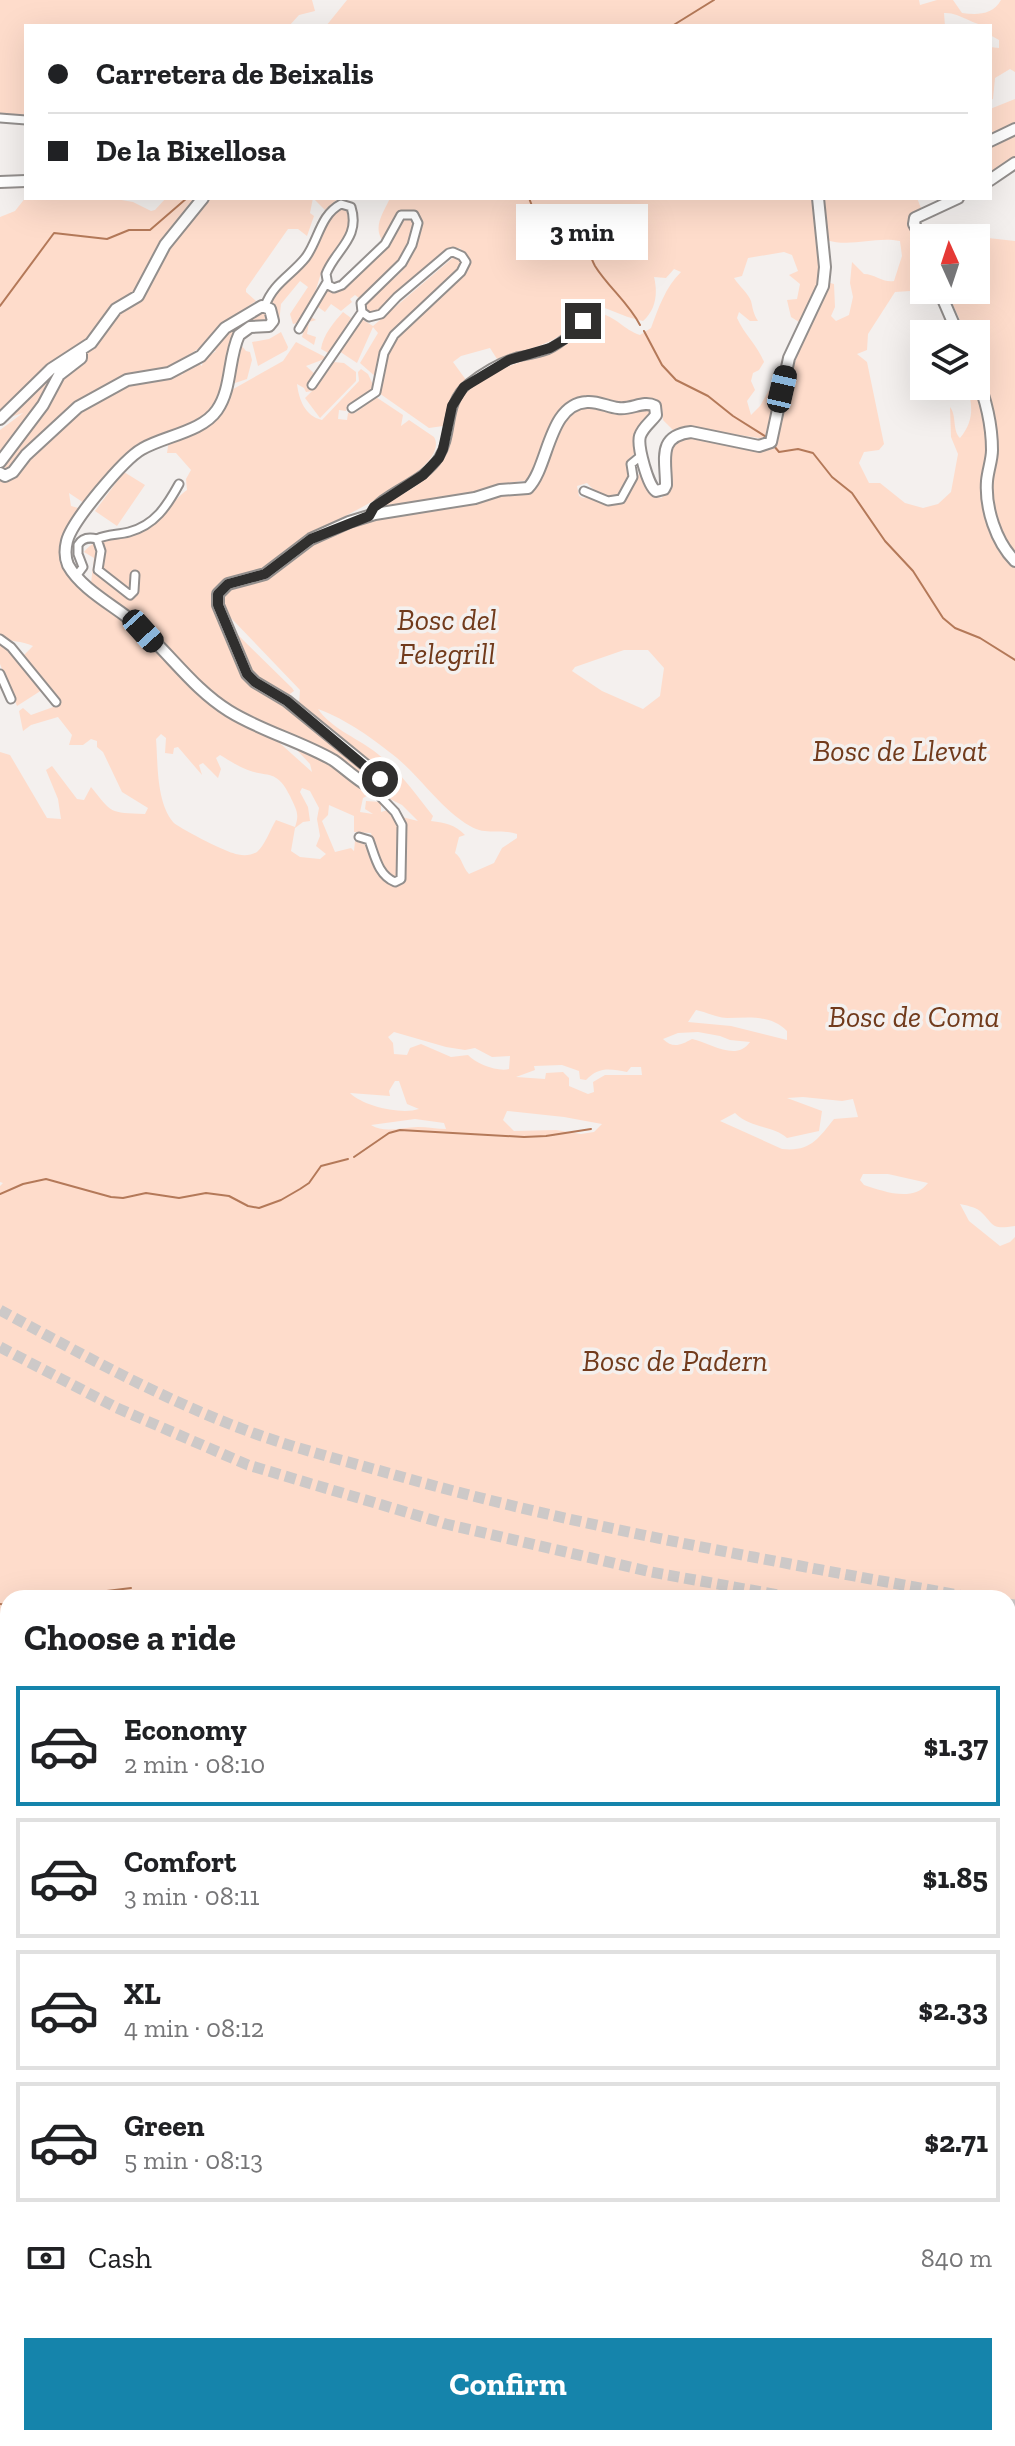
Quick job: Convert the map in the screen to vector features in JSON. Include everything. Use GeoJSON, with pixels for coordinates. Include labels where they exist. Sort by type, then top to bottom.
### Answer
{"type":"FeatureCollection","features":[{"type":"Feature","properties":{"kind":"main road"},"geometry":{"type":"LineString","coordinates":[[992,140],[1015,129]]}},
{"type":"Feature","properties":{"kind":"main road"},"geometry":{"type":"LineString","coordinates":[[992,179],[1015,163]]}},
{"type":"Feature","properties":{"kind":"main road"},"geometry":{"type":"LineString","coordinates":[[0,182],[24,181]]}},
{"type":"Feature","properties":{"kind":"main road"},"geometry":{"type":"LineString","coordinates":[[0,419],[51,369],[96,338],[116,309],[140,293],[165,245],[201,200]]}},
{"type":"Feature","properties":{"kind":"main road"},"geometry":{"type":"LineString","coordinates":[[0,473],[5,476],[13,472],[36,445],[91,399],[127,380],[160,376],[190,362],[205,352],[225,328],[256,308],[265,306],[271,311],[272,323],[265,327],[250,327],[239,335],[224,394],[215,412],[199,424],[130,456],[71,531],[66,556],[68,565],[102,601],[135,624],[183,674],[225,709],[332,760],[373,789],[380,786],[374,772],[287,701],[247,674],[216,598],[222,589],[228,584],[265,574],[311,539],[369,516],[475,498],[500,490],[528,488],[562,416],[581,403],[593,402],[623,409],[648,403],[655,406],[656,415],[640,437],[649,486],[661,492],[666,485],[666,448],[680,433],[691,432],[759,446],[771,442],[789,358],[823,286],[825,267],[818,200]]}},
{"type":"Feature","properties":{"kind":"main road"},"geometry":{"type":"LineString","coordinates":[[914,224],[915,218],[954,200]]}},
{"type":"Feature","properties":{"kind":"main road"},"geometry":{"type":"LineString","coordinates":[[0,462],[43,405],[59,375],[81,358],[81,351]]}},
{"type":"Feature","properties":{"kind":"main road"},"geometry":{"type":"LineString","coordinates":[[984,400],[992,450],[987,484],[990,512],[1003,548],[1015,561]]}},
{"type":"Feature","properties":{"kind":"street"},"geometry":{"type":"LineString","coordinates":[[0,118],[24,120]]}},
{"type":"Feature","properties":{"kind":"street"},"geometry":{"type":"LineString","coordinates":[[265,306],[275,286],[306,256],[328,214],[346,201],[353,212],[351,234],[328,269],[327,282],[299,329]]}},
{"type":"Feature","properties":{"kind":"street"},"geometry":{"type":"LineString","coordinates":[[312,385],[362,312],[363,300],[395,272],[409,250],[418,228],[414,215],[401,215],[385,244],[342,285],[334,288],[327,282]]}},
{"type":"Feature","properties":{"kind":"street"},"geometry":{"type":"LineString","coordinates":[[352,408],[376,392],[383,356],[394,335],[461,272],[465,266],[464,258],[457,253],[449,253],[377,317],[369,317],[362,312]]}},
{"type":"Feature","properties":{"kind":"street"},"geometry":{"type":"LineString","coordinates":[[369,516],[374,507],[430,470],[439,458],[452,406],[464,387],[509,360],[539,353],[556,345],[574,331],[592,309]]}},
{"type":"Feature","properties":{"kind":"street"},"geometry":{"type":"LineString","coordinates":[[584,491],[608,501],[621,499],[633,477],[631,464],[642,455]]}},
{"type":"Feature","properties":{"kind":"street"},"geometry":{"type":"LineString","coordinates":[[77,575],[83,567],[78,554],[78,545],[83,539],[97,539],[147,525],[162,512],[179,484]]}},
{"type":"Feature","properties":{"kind":"street"},"geometry":{"type":"LineString","coordinates":[[97,539],[101,551],[98,570],[107,579],[130,595],[134,591],[135,575]]}},
{"type":"Feature","properties":{"kind":"street"},"geometry":{"type":"LineString","coordinates":[[0,639],[11,647],[56,702]]}},
{"type":"Feature","properties":{"kind":"street"},"geometry":{"type":"LineString","coordinates":[[0,674],[11,699]]}},
{"type":"Feature","properties":{"kind":"street"},"geometry":{"type":"LineString","coordinates":[[359,837],[369,840],[376,862],[386,877],[398,881],[402,875],[402,825],[395,812],[373,789]]}},
{"type":"Feature","properties":{"kind":"green space"},"geometry":{"type":"Polygon","coordinates":[[[0,0],[312,0],[315,11],[299,15],[291,24],[24,24],[24,116],[0,115],[0,0]]]}},
{"type":"Feature","properties":{"kind":"green space"},"geometry":{"type":"Polygon","coordinates":[[[347,0],[919,0],[920,5],[953,0],[962,13],[973,14],[994,9],[1001,0],[1015,0],[1015,72],[1010,69],[995,78],[992,99],[992,47],[999,48],[999,40],[992,36],[992,24],[978,24],[950,13],[944,13],[945,24],[328,24],[347,0]]]}},
{"type":"Feature","properties":{"kind":"green space"},"geometry":{"type":"Polygon","coordinates":[[[1015,99],[1015,124],[992,134],[992,108],[1015,99]]]}},
{"type":"Feature","properties":{"kind":"green space"},"geometry":{"type":"Polygon","coordinates":[[[1015,134],[1015,157],[992,173],[992,144],[1015,134]]]}},
{"type":"Feature","properties":{"kind":"green space"},"geometry":{"type":"Polygon","coordinates":[[[24,200],[122,200],[151,211],[164,200],[197,200],[132,297],[95,334],[0,414],[0,217],[15,211],[24,200]]]}},
{"type":"Feature","properties":{"kind":"green space"},"geometry":{"type":"Polygon","coordinates":[[[207,200],[313,200],[310,213],[314,216],[307,236],[298,229],[288,229],[246,289],[256,301],[223,323],[198,349],[167,369],[109,385],[4,470],[3,464],[42,413],[66,372],[87,357],[87,351],[116,314],[139,300],[180,231],[207,200]]]}},
{"type":"Feature","properties":{"kind":"green space"},"geometry":{"type":"Polygon","coordinates":[[[315,200],[337,200],[325,210],[315,200]]]}},
{"type":"Feature","properties":{"kind":"green space"},"geometry":{"type":"Polygon","coordinates":[[[389,200],[813,200],[819,277],[810,307],[799,322],[791,317],[787,300],[797,299],[800,284],[789,275],[798,271],[792,255],[784,252],[748,258],[742,276],[734,278],[750,298],[758,321],[750,321],[739,312],[737,318],[764,362],[753,373],[751,381],[755,390],[747,401],[751,415],[760,406],[780,371],[782,376],[766,439],[691,428],[673,430],[663,420],[662,407],[656,399],[615,404],[584,398],[559,411],[529,480],[501,484],[474,495],[380,507],[424,480],[441,462],[450,436],[455,404],[468,386],[493,372],[564,346],[598,313],[640,335],[651,328],[667,291],[681,272],[674,269],[666,278],[654,277],[655,301],[643,321],[580,302],[574,306],[585,312],[565,332],[545,343],[497,359],[490,348],[461,356],[453,362],[466,380],[452,396],[443,426],[429,428],[379,393],[387,356],[391,345],[406,327],[468,271],[469,260],[460,248],[449,251],[425,268],[389,302],[369,314],[364,309],[366,302],[406,266],[418,237],[418,219],[404,210],[395,216],[383,241],[379,230],[389,200]]]}},
{"type":"Feature","properties":{"kind":"green space"},"geometry":{"type":"Polygon","coordinates":[[[823,200],[918,200],[921,208],[917,224],[910,224],[910,291],[895,292],[868,334],[867,350],[857,354],[867,362],[884,444],[879,450],[864,452],[859,463],[869,483],[880,483],[905,503],[923,508],[938,504],[951,492],[958,454],[951,437],[950,407],[960,438],[968,426],[970,400],[990,400],[990,320],[960,320],[953,304],[990,304],[990,238],[1015,241],[1015,1226],[997,1227],[978,1210],[960,1204],[969,1221],[1000,1246],[1015,1237],[1015,1590],[0,1590],[0,1186],[3,1183],[0,1182],[0,752],[10,755],[47,818],[61,819],[58,799],[46,770],[52,766],[77,799],[84,800],[91,787],[112,810],[145,814],[148,808],[122,792],[103,752],[97,747],[97,741],[91,739],[83,745],[69,745],[72,735],[58,717],[31,725],[23,731],[19,711],[23,708],[31,715],[60,702],[22,657],[33,646],[0,636],[0,480],[7,479],[84,407],[131,383],[178,373],[183,375],[180,371],[196,361],[202,366],[203,360],[216,351],[213,350],[228,332],[239,325],[230,345],[221,391],[205,417],[135,447],[112,469],[87,505],[69,493],[71,506],[82,509],[63,559],[107,609],[147,639],[172,667],[273,737],[312,772],[310,764],[295,748],[345,773],[369,795],[363,798],[360,812],[373,814],[365,809],[366,801],[381,802],[381,812],[391,809],[399,826],[396,878],[382,866],[371,833],[354,832],[354,816],[329,805],[328,815],[322,821],[335,852],[351,848],[354,851],[355,841],[369,846],[380,874],[392,885],[405,881],[406,829],[402,817],[418,821],[402,805],[390,799],[379,769],[299,705],[300,690],[230,617],[224,608],[222,593],[357,522],[530,490],[543,471],[566,419],[583,407],[625,413],[651,409],[652,414],[635,434],[635,453],[627,461],[629,477],[619,497],[602,495],[587,483],[577,486],[579,496],[583,498],[591,496],[612,503],[620,502],[630,493],[642,467],[647,491],[662,498],[670,449],[685,438],[708,438],[751,449],[770,449],[778,442],[781,404],[802,342],[830,283],[834,284],[835,307],[831,316],[836,321],[849,315],[853,297],[850,283],[852,262],[864,274],[894,281],[902,256],[900,241],[845,243],[826,240],[823,200]],[[624,650],[575,667],[572,671],[602,691],[643,709],[660,696],[664,668],[648,650],[624,650]],[[318,709],[330,722],[391,766],[433,816],[431,821],[450,825],[465,835],[459,837],[455,853],[469,874],[494,863],[502,848],[517,838],[517,834],[482,831],[470,826],[450,811],[388,751],[318,709]],[[161,734],[156,739],[159,782],[163,804],[176,825],[211,844],[245,855],[257,852],[276,820],[295,827],[296,808],[285,787],[275,777],[243,768],[220,755],[216,758],[221,769],[218,778],[203,763],[199,765],[202,775],[178,747],[174,748],[173,754],[165,753],[166,738],[161,734]],[[302,788],[300,792],[308,807],[310,821],[295,828],[291,851],[300,857],[320,859],[326,854],[316,846],[320,836],[319,808],[310,791],[302,788]],[[696,1010],[688,1022],[731,1026],[787,1040],[787,1031],[766,1019],[723,1018],[696,1010]],[[394,1032],[388,1037],[393,1043],[394,1054],[407,1055],[410,1048],[421,1044],[451,1057],[468,1055],[487,1066],[509,1069],[510,1056],[492,1057],[475,1048],[446,1047],[394,1032]],[[698,1032],[678,1033],[663,1039],[677,1045],[692,1039],[731,1051],[738,1051],[750,1042],[698,1032]],[[562,1065],[534,1066],[535,1070],[516,1077],[545,1079],[546,1073],[563,1072],[569,1078],[569,1086],[588,1094],[594,1092],[593,1082],[605,1075],[642,1075],[641,1067],[631,1067],[627,1072],[600,1071],[586,1080],[580,1079],[579,1071],[562,1065]],[[395,1081],[389,1091],[390,1096],[350,1093],[364,1102],[383,1108],[402,1111],[419,1109],[407,1104],[399,1081],[395,1081]],[[787,1098],[822,1111],[819,1131],[787,1138],[748,1122],[735,1113],[720,1121],[782,1149],[792,1149],[812,1143],[834,1119],[858,1117],[853,1099],[787,1098]],[[507,1111],[503,1120],[514,1131],[556,1130],[581,1134],[594,1132],[602,1124],[507,1111]],[[415,1119],[371,1125],[388,1130],[418,1127],[446,1129],[444,1123],[415,1119]],[[863,1174],[860,1180],[864,1185],[906,1194],[922,1189],[928,1183],[888,1174],[863,1174]]]}},
{"type":"Feature","properties":{"kind":"green space"},"geometry":{"type":"Polygon","coordinates":[[[340,207],[350,211],[348,231],[321,273],[314,296],[298,323],[293,324],[290,314],[308,287],[300,281],[281,304],[279,323],[275,323],[270,303],[273,297],[303,266],[340,207]]]}},
{"type":"Feature","properties":{"kind":"green space"},"geometry":{"type":"Polygon","coordinates":[[[405,217],[413,220],[414,231],[411,242],[396,264],[359,298],[355,295],[350,299],[352,302],[341,311],[331,304],[325,312],[318,307],[311,317],[316,320],[309,322],[307,334],[316,337],[314,345],[302,337],[305,326],[324,291],[342,289],[385,251],[405,217]]]}},
{"type":"Feature","properties":{"kind":"green space"},"geometry":{"type":"Polygon","coordinates":[[[455,256],[460,257],[461,267],[388,336],[377,378],[360,363],[378,333],[373,327],[357,363],[339,351],[360,318],[373,326],[455,256]]]}},
{"type":"Feature","properties":{"kind":"green space"},"geometry":{"type":"Polygon","coordinates":[[[263,311],[266,319],[242,324],[263,311]]]}},
{"type":"Feature","properties":{"kind":"green space"},"geometry":{"type":"Polygon","coordinates":[[[343,312],[351,318],[330,354],[321,349],[322,344],[343,312]]]}},
{"type":"Feature","properties":{"kind":"green space"},"geometry":{"type":"Polygon","coordinates":[[[281,332],[287,350],[258,366],[252,342],[269,339],[281,332]]]}},
{"type":"Feature","properties":{"kind":"green space"},"geometry":{"type":"Polygon","coordinates":[[[296,342],[327,358],[306,366],[316,375],[308,384],[310,389],[316,388],[334,362],[344,363],[356,372],[356,381],[320,418],[305,398],[312,391],[306,392],[297,384],[301,401],[311,415],[322,420],[359,381],[358,372],[361,369],[368,374],[374,387],[362,398],[348,404],[346,411],[339,410],[338,419],[347,420],[348,413],[355,413],[376,397],[403,415],[401,426],[409,420],[434,437],[435,449],[427,463],[393,490],[314,533],[261,571],[226,583],[211,600],[238,661],[374,779],[374,783],[343,763],[217,699],[95,588],[91,583],[94,558],[84,552],[104,539],[139,532],[159,521],[187,490],[186,479],[191,470],[176,453],[167,453],[169,440],[204,424],[228,392],[283,361],[296,342]]]}},
{"type":"Feature","properties":{"kind":"green space"},"geometry":{"type":"Polygon","coordinates":[[[241,345],[250,352],[252,360],[247,379],[232,384],[230,383],[241,345]]]}},
{"type":"Feature","properties":{"kind":"green space"},"geometry":{"type":"Polygon","coordinates":[[[59,367],[38,407],[0,455],[0,430],[23,413],[7,418],[59,367]]]}},
{"type":"Feature","properties":{"kind":"green space"},"geometry":{"type":"Polygon","coordinates":[[[124,472],[145,485],[117,526],[95,511],[124,472]]]}},
{"type":"Feature","properties":{"kind":"green space"},"geometry":{"type":"Polygon","coordinates":[[[237,634],[294,691],[287,696],[253,672],[243,656],[237,634]]]}},
{"type":"Feature","properties":{"kind":"green space"},"geometry":{"type":"Polygon","coordinates":[[[0,643],[42,690],[17,706],[0,664],[0,643]]]}},
{"type":"Feature","properties":{"kind":"waterway"},"geometry":{"type":"LineString","coordinates":[[675,24],[714,0]]}},
{"type":"Feature","properties":{"kind":"waterway"},"geometry":{"type":"LineString","coordinates":[[0,306],[54,233],[107,239],[129,230],[150,230],[185,200]]}},
{"type":"Feature","properties":{"kind":"waterway"},"geometry":{"type":"LineString","coordinates":[[530,200],[540,219],[575,237],[585,246],[600,274],[640,325]]}},
{"type":"Feature","properties":{"kind":"waterway"},"geometry":{"type":"LineString","coordinates":[[644,331],[662,365],[676,380],[708,396],[768,438]]}},
{"type":"Feature","properties":{"kind":"waterway"},"geometry":{"type":"LineString","coordinates":[[774,446],[779,452],[798,449],[813,453],[832,477],[852,493],[885,541],[913,571],[943,618],[955,628],[980,638],[1015,660]]}},
{"type":"Feature","properties":{"kind":"waterway"},"geometry":{"type":"LineString","coordinates":[[354,1157],[389,1133],[400,1130],[524,1137],[591,1129]]}},
{"type":"Feature","properties":{"kind":"waterway"},"geometry":{"type":"LineString","coordinates":[[0,1194],[46,1179],[111,1197],[146,1193],[179,1198],[206,1193],[229,1196],[259,1208],[281,1200],[309,1183],[321,1166],[348,1159]]}},
{"type":"Feature","properties":{"kind":"waterway"},"geometry":{"type":"LineString","coordinates":[[115,1590],[131,1588]]}},
{"type":"Feature","properties":{"kind":"tunnel"},"geometry":{"type":"LineString","coordinates":[[0,1310],[190,1407],[308,1451],[538,1512],[756,1558],[930,1590]]}},
{"type":"Feature","properties":{"kind":"tunnel"},"geometry":{"type":"LineString","coordinates":[[0,1347],[117,1408],[248,1465],[446,1524],[651,1572],[751,1590]]}},
{"type":"Feature","properties":{"kind":"route"},"geometry":{"type":"LineString","coordinates":[[380,779],[287,701],[247,674],[216,598],[228,584],[265,574],[311,539],[369,516],[374,507],[430,470],[443,449],[454,399],[464,387],[509,360],[550,348],[564,340],[583,321]]}},
{"type":"Feature","properties":{"kind":"park label","name":"Bosc del Felegrill"},"geometry":{"type":"Point","coordinates":[447,637]}},
{"type":"Feature","properties":{"kind":"park label","name":"Bosc de Llevat"},"geometry":{"type":"Point","coordinates":[900,751]}},
{"type":"Feature","properties":{"kind":"park label","name":"Bosc de Coma"},"geometry":{"type":"Point","coordinates":[914,1017]}},
{"type":"Feature","properties":{"kind":"park label","name":"Bosc de Padern"},"geometry":{"type":"Point","coordinates":[675,1361]}}]}
